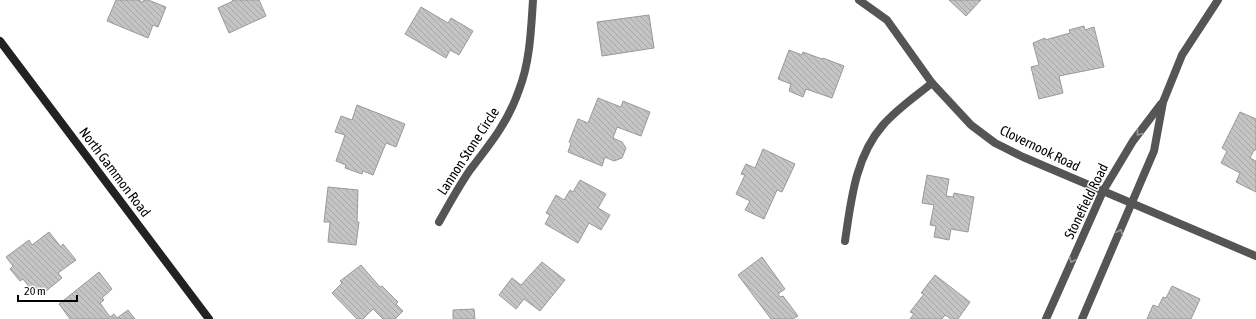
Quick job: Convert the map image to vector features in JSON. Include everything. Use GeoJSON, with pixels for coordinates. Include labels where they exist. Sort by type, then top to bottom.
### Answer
{"type":"FeatureCollection","features":[{"type":"Feature","properties":{"kind":"main road","name":"North Gammon Road"},"geometry":{"type":"LineString","coordinates":[[0,41],[209,319]]}},
{"type":"Feature","properties":{"kind":"street","name":"Lannon Stone Circle"},"geometry":{"type":"LineString","coordinates":[[438,222],[470,171],[491,144],[507,119],[517,95],[528,56],[533,0]]}},
{"type":"Feature","properties":{"kind":"street","name":"Clovernook Road"},"geometry":{"type":"LineString","coordinates":[[859,0],[887,20],[932,83],[971,124],[995,143],[1023,157],[1256,256]]}},
{"type":"Feature","properties":{"kind":"street","name":"Stonefield Road"},"geometry":{"type":"LineString","coordinates":[[1082,319],[1133,204],[1154,151],[1163,102],[1182,55],[1218,0]]}},
{"type":"Feature","properties":{"kind":"street"},"geometry":{"type":"LineString","coordinates":[[845,241],[852,193],[859,167],[870,144],[883,125],[932,83]]}},
{"type":"Feature","properties":{"kind":"street","name":"Stonefield Road"},"geometry":{"type":"LineString","coordinates":[[1046,319],[1103,191],[1133,141],[1163,102]]}},
{"type":"Feature","properties":{"kind":"building"},"geometry":{"type":"Polygon","coordinates":[[[116,0],[138,0],[143,2],[144,0],[148,0],[166,7],[158,27],[153,25],[148,38],[107,21],[116,0]]]}},
{"type":"Feature","properties":{"kind":"building"},"geometry":{"type":"Polygon","coordinates":[[[232,0],[259,0],[266,16],[229,33],[218,8],[233,1],[232,0]]]}},
{"type":"Feature","properties":{"kind":"building"},"geometry":{"type":"Polygon","coordinates":[[[949,0],[981,0],[966,16],[949,0]]]}},
{"type":"Feature","properties":{"kind":"building"},"geometry":{"type":"Polygon","coordinates":[[[421,7],[448,23],[451,18],[473,31],[459,55],[450,50],[446,58],[405,34],[421,7]]]}},
{"type":"Feature","properties":{"kind":"building"},"geometry":{"type":"Polygon","coordinates":[[[649,15],[654,48],[602,56],[597,22],[649,15]]]}},
{"type":"Feature","properties":{"kind":"building"},"geometry":{"type":"Polygon","coordinates":[[[1084,26],[1085,30],[1094,27],[1104,67],[1059,76],[1063,93],[1039,99],[1031,67],[1039,65],[1033,43],[1045,38],[1045,40],[1070,33],[1069,30],[1084,26]]]}},
{"type":"Feature","properties":{"kind":"building"},"geometry":{"type":"Polygon","coordinates":[[[789,50],[802,55],[803,52],[844,66],[832,98],[806,89],[803,97],[789,91],[791,84],[778,79],[789,50]]]}},
{"type":"Feature","properties":{"kind":"building"},"geometry":{"type":"Polygon","coordinates":[[[598,98],[621,107],[623,101],[650,112],[641,136],[617,127],[613,138],[622,142],[626,148],[622,158],[614,161],[605,157],[602,166],[568,152],[571,143],[569,142],[578,119],[588,123],[598,98]]]}},
{"type":"Feature","properties":{"kind":"building"},"geometry":{"type":"Polygon","coordinates":[[[357,105],[405,124],[396,147],[386,143],[373,175],[363,171],[362,174],[345,168],[346,165],[336,161],[345,135],[335,132],[341,116],[352,120],[357,105]]]}},
{"type":"Feature","properties":{"kind":"building"},"geometry":{"type":"Polygon","coordinates":[[[1240,112],[1256,119],[1256,150],[1254,150],[1250,158],[1256,161],[1256,192],[1236,182],[1240,173],[1221,163],[1227,151],[1222,148],[1240,112]]]}},
{"type":"Feature","properties":{"kind":"building"},"geometry":{"type":"Polygon","coordinates":[[[763,149],[795,164],[782,192],[777,190],[764,219],[745,210],[750,201],[736,194],[745,175],[741,174],[746,164],[755,168],[763,149]]]}},
{"type":"Feature","properties":{"kind":"building"},"geometry":{"type":"Polygon","coordinates":[[[927,175],[949,179],[946,196],[953,197],[954,193],[974,197],[968,232],[951,229],[949,240],[934,237],[936,226],[930,225],[934,205],[922,203],[927,175]]]}},
{"type":"Feature","properties":{"kind":"building"},"geometry":{"type":"Polygon","coordinates":[[[580,180],[606,194],[598,208],[610,215],[601,230],[589,223],[578,243],[545,224],[550,215],[546,213],[556,195],[564,200],[570,190],[573,192],[580,180]]]}},
{"type":"Feature","properties":{"kind":"building"},"geometry":{"type":"Polygon","coordinates":[[[328,187],[358,190],[357,222],[359,222],[356,245],[328,242],[330,222],[324,222],[328,187]]]}},
{"type":"Feature","properties":{"kind":"building"},"geometry":{"type":"Polygon","coordinates":[[[49,232],[61,247],[63,244],[76,260],[58,273],[62,278],[40,296],[32,286],[30,288],[23,279],[20,281],[10,269],[13,266],[6,257],[29,240],[32,245],[49,232]]]}},
{"type":"Feature","properties":{"kind":"building"},"geometry":{"type":"Polygon","coordinates":[[[762,257],[785,289],[778,294],[780,297],[783,296],[798,316],[793,319],[771,319],[738,275],[762,257]]]}},
{"type":"Feature","properties":{"kind":"building"},"geometry":{"type":"Polygon","coordinates":[[[542,262],[565,280],[540,311],[524,299],[516,309],[499,295],[512,278],[521,285],[542,262]]]}},
{"type":"Feature","properties":{"kind":"building"},"geometry":{"type":"Polygon","coordinates":[[[361,265],[380,287],[382,286],[398,302],[396,304],[403,311],[395,319],[383,319],[373,309],[363,319],[357,319],[332,293],[342,283],[340,281],[361,265]]]}},
{"type":"Feature","properties":{"kind":"building"},"geometry":{"type":"Polygon","coordinates":[[[99,272],[112,289],[102,298],[104,300],[100,303],[110,317],[114,314],[117,318],[128,310],[135,319],[70,319],[59,304],[99,272]]]}},
{"type":"Feature","properties":{"kind":"building"},"geometry":{"type":"Polygon","coordinates":[[[935,275],[970,302],[958,319],[951,319],[945,315],[942,319],[910,319],[914,314],[910,312],[924,294],[921,293],[935,275]]]}},
{"type":"Feature","properties":{"kind":"building"},"geometry":{"type":"Polygon","coordinates":[[[1172,286],[1200,299],[1191,319],[1147,319],[1153,305],[1158,307],[1163,297],[1166,298],[1172,286]]]}},
{"type":"Feature","properties":{"kind":"building"},"geometry":{"type":"Polygon","coordinates":[[[474,309],[475,319],[453,319],[453,310],[474,309]]]}}]}
